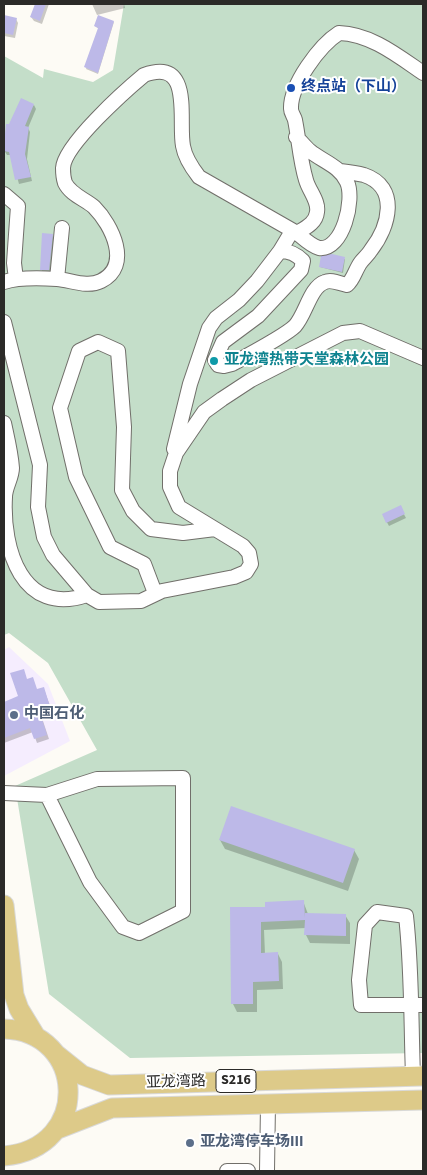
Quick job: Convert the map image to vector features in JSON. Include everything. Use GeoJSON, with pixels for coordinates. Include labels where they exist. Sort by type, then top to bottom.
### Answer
{"type":"FeatureCollection","features":[{"type":"Feature","properties":{"kind":"main road","name":"S216"},"geometry":{"type":"LineString","coordinates":[[4,905],[14,995],[19,1009],[36,1037]]}},
{"type":"Feature","properties":{"kind":"main road","name":"S216"},"geometry":{"type":"LineString","coordinates":[[4,1029],[22,1031],[36,1037],[57,1055],[67,1079],[68,1096],[68,1105],[58,1128],[42,1145],[22,1154],[4,1156]]}},
{"type":"Feature","properties":{"kind":"main road","name":"亚龙湾路"},"geometry":{"type":"LineString","coordinates":[[57,1055],[82,1075],[109,1085],[418,1076]]}},
{"type":"Feature","properties":{"kind":"main road","name":"亚龙湾路"},"geometry":{"type":"LineString","coordinates":[[58,1128],[112,1108],[423,1100]]}},
{"type":"Feature","properties":{"kind":"street"},"geometry":{"type":"LineString","coordinates":[[4,322],[40,465],[38,507],[44,537],[53,554],[87,595],[99,602],[141,601],[155,594],[234,577],[246,572],[251,564],[249,553],[243,546],[180,507],[170,487],[170,471],[184,408],[209,328],[216,318],[248,290],[294,232],[309,226],[317,214],[318,203],[310,192],[296,137],[295,120],[291,110],[299,81],[316,55],[339,33],[352,33],[369,40],[423,73]]}},
{"type":"Feature","properties":{"kind":"street"},"geometry":{"type":"LineString","coordinates":[[4,194],[18,206],[14,263],[9,279],[57,279],[84,284],[99,282],[111,276],[117,263],[118,252],[106,223],[94,207],[76,194],[65,182],[63,167],[68,153],[91,126],[144,75],[155,71],[171,75],[180,86],[183,147],[192,168],[199,177],[318,248],[328,247],[335,240],[347,216],[350,188],[340,171]]}},
{"type":"Feature","properties":{"kind":"street"},"geometry":{"type":"LineString","coordinates":[[280,251],[293,253],[303,260],[301,270],[258,316],[224,342],[215,360],[218,364],[224,366],[232,364],[294,327],[307,308],[310,296],[323,282],[333,281],[347,285],[359,265],[372,250],[387,221],[389,204],[384,192],[375,182],[365,176],[340,171],[310,151],[296,137]]}},
{"type":"Feature","properties":{"kind":"street"},"geometry":{"type":"LineString","coordinates":[[57,279],[62,228]]}},
{"type":"Feature","properties":{"kind":"street"},"geometry":{"type":"LineString","coordinates":[[170,471],[186,437],[204,412],[251,380],[324,341],[343,333],[360,331],[423,358]]}},
{"type":"Feature","properties":{"kind":"street"},"geometry":{"type":"LineString","coordinates":[[155,594],[144,564],[110,547],[76,477],[60,408],[79,351],[98,342],[118,351],[124,427],[122,490],[134,511],[151,529],[183,533],[216,529]]}},
{"type":"Feature","properties":{"kind":"street"},"geometry":{"type":"LineString","coordinates":[[4,423],[12,470],[5,496],[6,532],[15,566],[32,589],[47,597],[70,601],[87,595]]}},
{"type":"Feature","properties":{"kind":"street"},"geometry":{"type":"LineString","coordinates":[[4,793],[47,795],[97,779],[183,778],[183,911],[139,933],[123,927],[90,882],[47,795]]}},
{"type":"Feature","properties":{"kind":"street"},"geometry":{"type":"LineString","coordinates":[[417,1005],[361,1005],[359,980],[365,925],[377,912],[406,916],[417,1005],[418,1076]]}},
{"type":"Feature","properties":{"kind":"street"},"geometry":{"type":"LineString","coordinates":[[266,1171],[268,1104]]}},
{"type":"Feature","properties":{"kind":"street"},"geometry":{"type":"LineString","coordinates":[[227,1171],[248,1171]]}},
{"type":"Feature","properties":{"kind":"shaded area"},"geometry":{"type":"Polygon","coordinates":[[[9,647],[48,684],[70,741],[4,776],[4,650],[9,647]]]}},
{"type":"Feature","properties":{"kind":"green space","name":"亚龙湾热带天堂森林公园"},"geometry":{"type":"Polygon","coordinates":[[[124,4],[423,4],[423,1053],[130,1058],[49,994],[15,786],[97,750],[48,663],[9,633],[4,635],[4,56],[43,78],[44,69],[93,82],[113,70],[124,4]]]}},
{"type":"Feature","properties":{"kind":"building"},"geometry":{"type":"Polygon","coordinates":[[[35,4],[46,4],[40,21],[30,17],[35,4]]]}},
{"type":"Feature","properties":{"kind":"building"},"geometry":{"type":"Polygon","coordinates":[[[4,15],[17,18],[13,35],[4,33],[4,15]]]}},
{"type":"Feature","properties":{"kind":"building"},"geometry":{"type":"Polygon","coordinates":[[[98,15],[114,21],[98,73],[84,67],[98,28],[94,26],[98,15]]]}},
{"type":"Feature","properties":{"kind":"building"},"geometry":{"type":"Polygon","coordinates":[[[21,98],[34,104],[25,126],[29,127],[25,154],[31,177],[15,180],[9,152],[4,151],[4,143],[6,124],[9,124],[21,98]]]}},
{"type":"Feature","properties":{"kind":"building"},"geometry":{"type":"Polygon","coordinates":[[[42,233],[53,234],[49,270],[40,270],[42,233]]]}},
{"type":"Feature","properties":{"kind":"building"},"geometry":{"type":"Polygon","coordinates":[[[332,254],[345,257],[342,272],[319,267],[321,256],[332,254]]]}},
{"type":"Feature","properties":{"kind":"building"},"geometry":{"type":"Polygon","coordinates":[[[401,505],[405,514],[386,523],[382,514],[401,505]]]}},
{"type":"Feature","properties":{"kind":"building"},"geometry":{"type":"Polygon","coordinates":[[[24,669],[27,679],[33,677],[37,689],[44,687],[50,707],[39,710],[47,735],[34,739],[30,728],[4,738],[4,702],[18,696],[10,673],[24,669]]]}},
{"type":"Feature","properties":{"kind":"building"},"geometry":{"type":"Polygon","coordinates":[[[231,806],[355,849],[343,883],[219,840],[231,806]]]}},
{"type":"Feature","properties":{"kind":"building"},"geometry":{"type":"Polygon","coordinates":[[[304,900],[305,918],[305,913],[346,914],[346,936],[304,935],[305,920],[261,922],[261,953],[278,952],[279,981],[253,982],[253,1004],[231,1004],[230,907],[265,907],[265,902],[304,900]]]}},
{"type":"Feature","properties":{"kind":"place","name":"终点站（下山）"},"geometry":{"type":"Point","coordinates":[291,88]}},
{"type":"Feature","properties":{"kind":"place","name":"亚龙湾热带天堂森林公园"},"geometry":{"type":"Point","coordinates":[214,361]}},
{"type":"Feature","properties":{"kind":"place","name":"中国石化"},"geometry":{"type":"Point","coordinates":[14,715]}},
{"type":"Feature","properties":{"kind":"place","name":"亚龙湾停车场III"},"geometry":{"type":"Point","coordinates":[190,1143]}}]}
